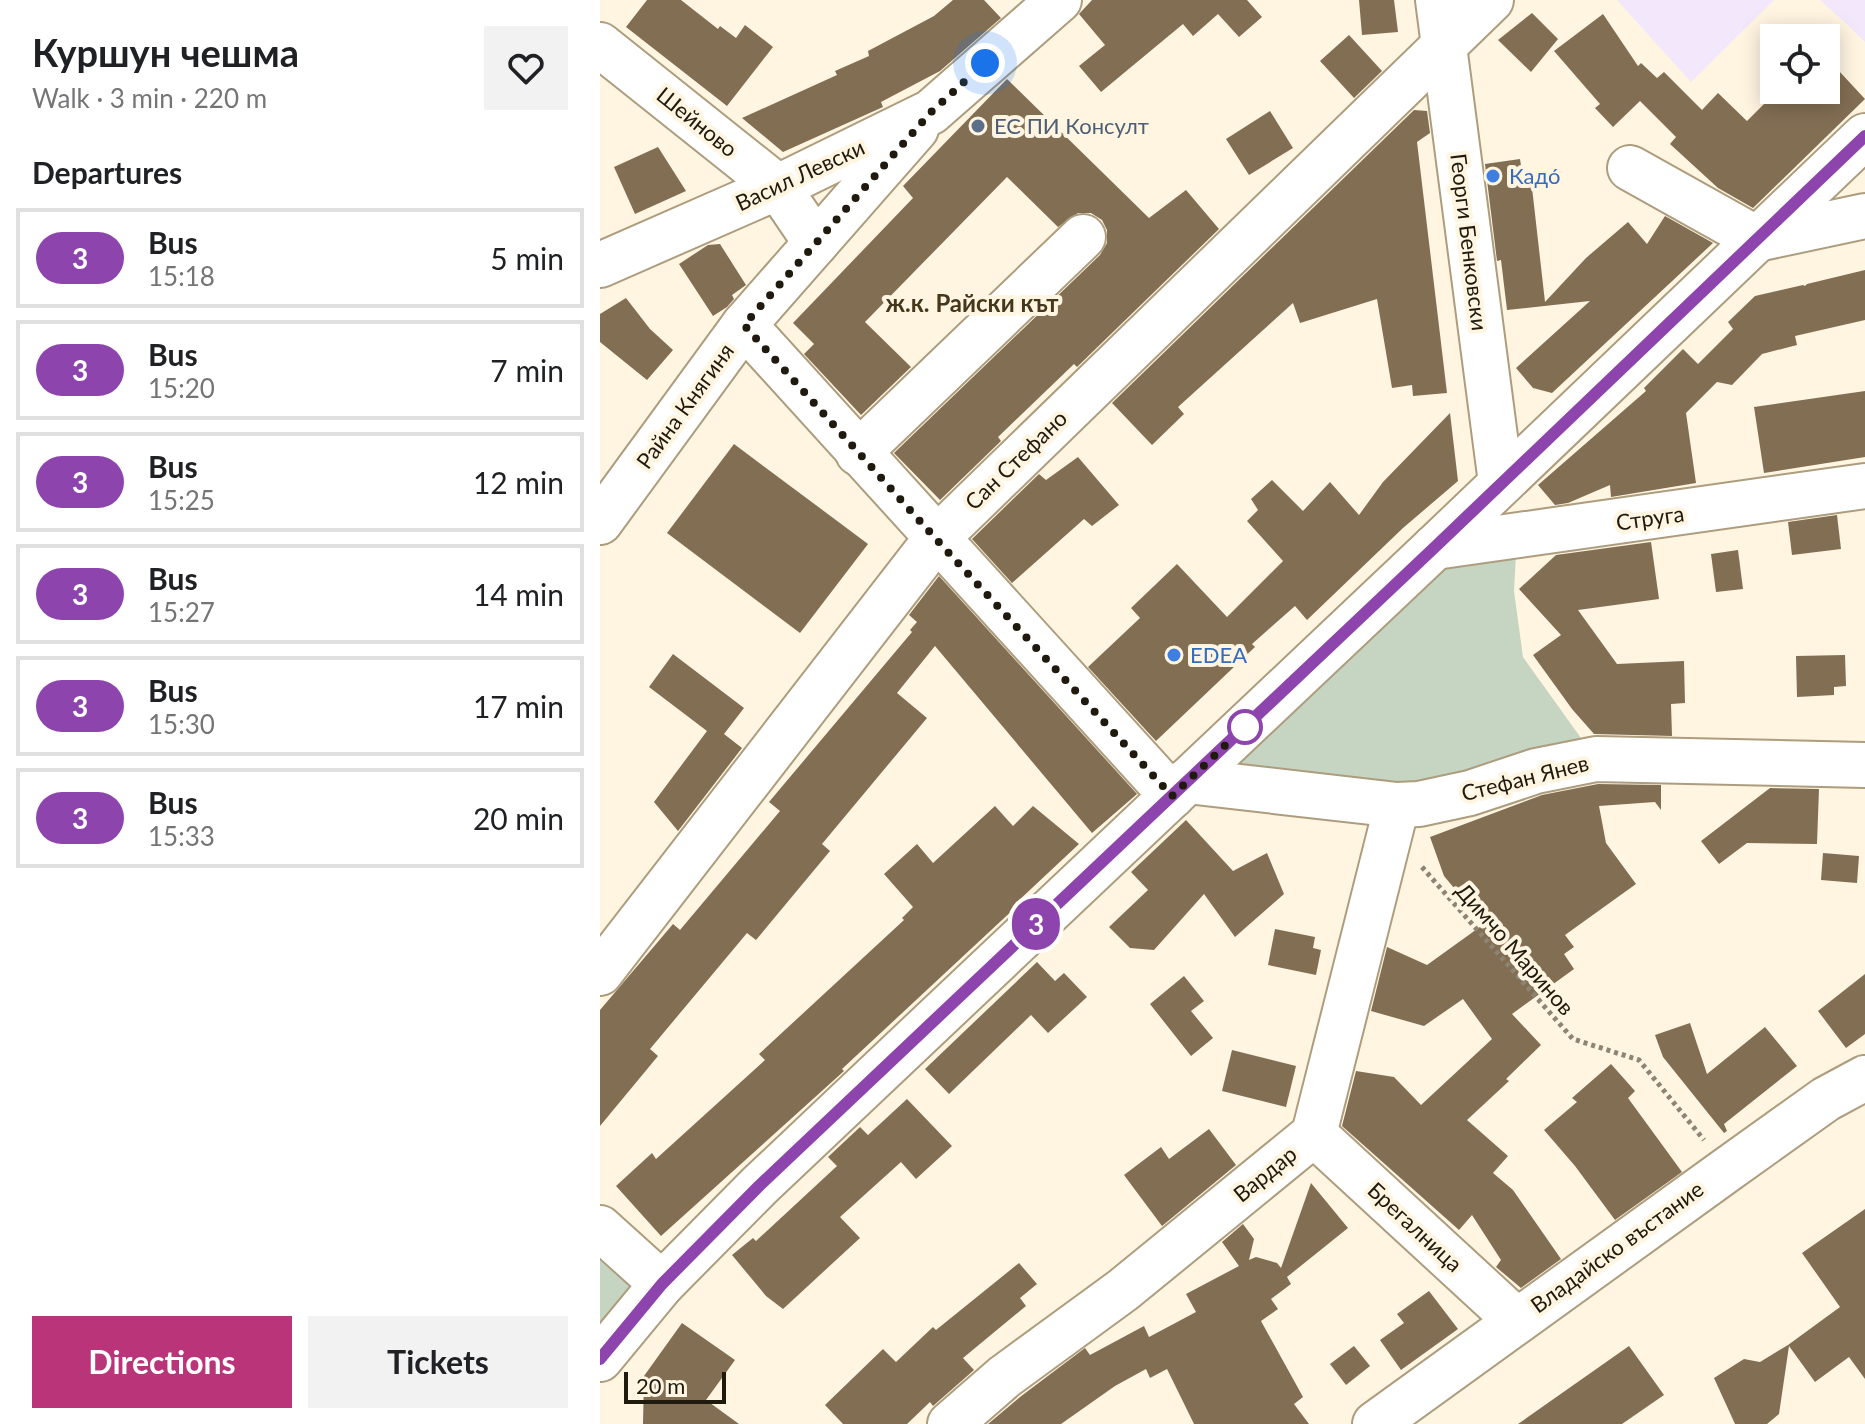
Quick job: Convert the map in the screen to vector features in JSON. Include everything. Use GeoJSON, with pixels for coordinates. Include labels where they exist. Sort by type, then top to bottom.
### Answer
{"type":"FeatureCollection","features":[{"type":"Feature","properties":{"kind":"street","name":"Васил Левски"},"geometry":{"type":"LineString","coordinates":[[600,265],[778,187],[931,112],[1059,0]]}},
{"type":"Feature","properties":{"kind":"street","name":"Георги Бенковски"},"geometry":{"type":"LineString","coordinates":[[1438,0],[1501,483]]}},
{"type":"Feature","properties":{"kind":"street","name":"Сан Стефано"},"geometry":{"type":"LineString","coordinates":[[600,973],[936,539],[1491,0]]}},
{"type":"Feature","properties":{"kind":"street","name":"Шейново"},"geometry":{"type":"LineString","coordinates":[[600,45],[778,187],[816,243]]}},
{"type":"Feature","properties":{"kind":"street","name":"Райна Княгиня"},"geometry":{"type":"LineString","coordinates":[[600,522],[744,325],[931,112]]}},
{"type":"Feature","properties":{"kind":"street"},"geometry":{"type":"LineString","coordinates":[[600,1359],[662,1284],[759,1186],[1865,136]]}},
{"type":"Feature","properties":{"kind":"street"},"geometry":{"type":"LineString","coordinates":[[1630,168],[1757,239],[1865,216]]}},
{"type":"Feature","properties":{"kind":"street"},"geometry":{"type":"LineString","coordinates":[[858,453],[1083,237]]}},
{"type":"Feature","properties":{"kind":"street"},"geometry":{"type":"LineString","coordinates":[[744,325],[936,539],[1180,788]]}},
{"type":"Feature","properties":{"kind":"street","name":"Струга"},"geometry":{"type":"LineString","coordinates":[[1435,547],[1865,486]]}},
{"type":"Feature","properties":{"kind":"street","name":"Стефан Янев"},"geometry":{"type":"LineString","coordinates":[[1180,788],[1394,818],[1419,804],[1470,793],[1536,771],[1596,759],[1865,765]]}},
{"type":"Feature","properties":{"kind":"street","name":"Вардар"},"geometry":{"type":"LineString","coordinates":[[950,1424],[1004,1377],[1123,1290],[1314,1134],[1394,818]]}},
{"type":"Feature","properties":{"kind":"street","name":"Владайско въстание"},"geometry":{"type":"LineString","coordinates":[[1375,1424],[1826,1099],[1865,1078]]}},
{"type":"Feature","properties":{"kind":"street","name":"Брегалница"},"geometry":{"type":"LineString","coordinates":[[1314,1134],[1516,1320]]}},
{"type":"Feature","properties":{"kind":"street"},"geometry":{"type":"LineString","coordinates":[[600,1228],[662,1284]]}},
{"type":"Feature","properties":{"kind":"path","name":"Димчо Маринов"},"geometry":{"type":"LineString","coordinates":[[1394,818],[1573,1039],[1639,1060],[1728,1169]]}},
{"type":"Feature","properties":{"kind":"shaded area"},"geometry":{"type":"Polygon","coordinates":[[[1617,0],[1774,0],[1691,82],[1617,0]]]}},
{"type":"Feature","properties":{"kind":"shaded area"},"geometry":{"type":"Polygon","coordinates":[[[1820,0],[1865,0],[1865,42],[1848,25],[1820,0]]]}},
{"type":"Feature","properties":{"kind":"green space"},"geometry":{"type":"Polygon","coordinates":[[[1517,537],[1514,591],[1523,657],[1596,759],[1470,793],[1187,781],[1435,547],[1517,537]]]}},
{"type":"Feature","properties":{"kind":"green space"},"geometry":{"type":"Polygon","coordinates":[[[600,1244],[645,1286],[600,1346],[600,1244]]]}},
{"type":"Feature","properties":{"kind":"building"},"geometry":{"type":"Polygon","coordinates":[[[647,0],[681,0],[718,29],[720,26],[736,38],[745,25],[773,47],[727,106],[626,27],[647,0]]]}},
{"type":"Feature","properties":{"kind":"building"},"geometry":{"type":"Polygon","coordinates":[[[953,0],[984,0],[1001,18],[940,71],[881,102],[883,107],[783,152],[742,118],[837,75],[835,71],[869,56],[868,51],[934,16],[953,0]]]}},
{"type":"Feature","properties":{"kind":"building"},"geometry":{"type":"Polygon","coordinates":[[[1092,0],[1247,0],[1262,17],[1239,37],[1218,14],[1193,36],[1183,24],[1101,92],[1079,66],[1105,45],[1079,14],[1092,0]]]}},
{"type":"Feature","properties":{"kind":"building"},"geometry":{"type":"Polygon","coordinates":[[[1359,0],[1394,0],[1398,32],[1362,35],[1359,0]]]}},
{"type":"Feature","properties":{"kind":"building"},"geometry":{"type":"Polygon","coordinates":[[[1532,13],[1558,39],[1531,72],[1498,40],[1532,13]]]}},
{"type":"Feature","properties":{"kind":"building"},"geometry":{"type":"Polygon","coordinates":[[[1603,14],[1638,66],[1641,63],[1657,78],[1664,72],[1702,110],[1718,93],[1747,121],[1764,104],[1840,104],[1840,72],[1865,99],[1753,208],[1718,188],[1670,144],[1676,137],[1640,101],[1613,127],[1595,108],[1600,104],[1554,51],[1603,14]]]}},
{"type":"Feature","properties":{"kind":"building"},"geometry":{"type":"Polygon","coordinates":[[[1349,35],[1382,71],[1354,98],[1320,61],[1349,35]]]}},
{"type":"Feature","properties":{"kind":"building"},"geometry":{"type":"Polygon","coordinates":[[[1007,79],[1149,218],[1186,190],[1219,229],[1077,367],[1074,364],[998,437],[1001,441],[940,500],[894,453],[1100,255],[1107,243],[1107,230],[1102,220],[1091,213],[1078,213],[1058,227],[1007,177],[865,322],[911,367],[861,415],[804,354],[814,344],[793,323],[913,198],[903,186],[1007,79]]]}},
{"type":"Feature","properties":{"kind":"building"},"geometry":{"type":"Polygon","coordinates":[[[1414,110],[1427,111],[1430,133],[1417,142],[1447,393],[1413,396],[1412,385],[1392,388],[1377,299],[1300,323],[1293,303],[1178,407],[1184,414],[1152,445],[1112,403],[1414,110]]]}},
{"type":"Feature","properties":{"kind":"building"},"geometry":{"type":"Polygon","coordinates":[[[1270,111],[1293,148],[1249,175],[1226,139],[1270,111]]]}},
{"type":"Feature","properties":{"kind":"building"},"geometry":{"type":"Polygon","coordinates":[[[658,147],[686,191],[635,214],[614,167],[658,147]]]}},
{"type":"Feature","properties":{"kind":"building"},"geometry":{"type":"Polygon","coordinates":[[[1520,159],[1522,172],[1530,170],[1545,302],[1586,258],[1628,222],[1647,244],[1665,216],[1713,243],[1552,393],[1533,388],[1516,368],[1590,301],[1507,310],[1501,260],[1497,261],[1485,164],[1520,159]]]}},
{"type":"Feature","properties":{"kind":"building"},"geometry":{"type":"Polygon","coordinates":[[[720,244],[746,285],[732,295],[734,299],[727,307],[713,316],[679,264],[708,245],[720,244]]]}},
{"type":"Feature","properties":{"kind":"building"},"geometry":{"type":"Polygon","coordinates":[[[1865,270],[1865,320],[1795,336],[1797,345],[1762,354],[1732,385],[1717,382],[1686,413],[1696,483],[1611,497],[1610,485],[1568,503],[1555,505],[1538,485],[1646,391],[1644,388],[1683,349],[1698,364],[1733,329],[1728,322],[1755,296],[1865,270]]]}},
{"type":"Feature","properties":{"kind":"building"},"geometry":{"type":"Polygon","coordinates":[[[626,298],[650,329],[673,350],[647,380],[600,342],[600,314],[626,298]]]}},
{"type":"Feature","properties":{"kind":"building"},"geometry":{"type":"Polygon","coordinates":[[[1865,391],[1865,457],[1764,473],[1754,407],[1865,391]]]}},
{"type":"Feature","properties":{"kind":"building"},"geometry":{"type":"Polygon","coordinates":[[[1450,413],[1458,481],[1403,528],[1307,620],[1295,606],[1252,644],[1255,647],[1156,741],[1088,667],[1140,618],[1131,608],[1177,564],[1227,617],[1283,561],[1247,521],[1258,510],[1251,499],[1272,480],[1303,511],[1330,482],[1359,515],[1383,482],[1450,413]]]}},
{"type":"Feature","properties":{"kind":"building"},"geometry":{"type":"Polygon","coordinates":[[[734,444],[868,544],[800,633],[667,533],[734,444]]]}},
{"type":"Feature","properties":{"kind":"building"},"geometry":{"type":"Polygon","coordinates":[[[1078,457],[1119,505],[1092,526],[1084,519],[1012,583],[972,539],[1039,474],[1046,480],[1078,457]]]}},
{"type":"Feature","properties":{"kind":"building"},"geometry":{"type":"Polygon","coordinates":[[[1837,515],[1841,549],[1792,555],[1788,522],[1837,515]]]}},
{"type":"Feature","properties":{"kind":"building"},"geometry":{"type":"Polygon","coordinates":[[[1651,542],[1659,599],[1578,610],[1617,664],[1684,661],[1685,703],[1671,704],[1672,736],[1594,734],[1533,655],[1561,635],[1519,589],[1556,555],[1651,542]]]}},
{"type":"Feature","properties":{"kind":"building"},"geometry":{"type":"Polygon","coordinates":[[[1738,550],[1743,589],[1716,592],[1711,554],[1738,550]]]}},
{"type":"Feature","properties":{"kind":"building"},"geometry":{"type":"Polygon","coordinates":[[[939,576],[1137,794],[1092,833],[935,646],[897,693],[927,718],[822,844],[830,851],[756,940],[747,933],[650,1049],[658,1056],[600,1126],[600,1010],[673,924],[680,930],[780,811],[769,802],[912,632],[910,630],[917,622],[909,615],[939,576]]]}},
{"type":"Feature","properties":{"kind":"building"},"geometry":{"type":"Polygon","coordinates":[[[673,654],[744,708],[724,734],[742,748],[678,831],[654,802],[707,731],[649,687],[673,654]]]}},
{"type":"Feature","properties":{"kind":"building"},"geometry":{"type":"Polygon","coordinates":[[[1845,655],[1846,686],[1834,687],[1834,695],[1797,697],[1796,656],[1845,655]]]}},
{"type":"Feature","properties":{"kind":"building"},"geometry":{"type":"Polygon","coordinates":[[[1598,784],[1661,785],[1661,810],[1655,802],[1599,806],[1606,843],[1636,884],[1565,935],[1574,947],[1564,954],[1574,969],[1512,1014],[1541,1045],[1506,1079],[1509,1081],[1467,1120],[1508,1156],[1493,1173],[1513,1190],[1561,1259],[1521,1288],[1496,1267],[1501,1260],[1472,1215],[1459,1230],[1342,1126],[1356,1071],[1394,1077],[1421,1105],[1492,1039],[1463,999],[1424,1026],[1371,1011],[1387,947],[1427,965],[1484,924],[1444,876],[1430,837],[1542,795],[1598,784]]]}},
{"type":"Feature","properties":{"kind":"building"},"geometry":{"type":"Polygon","coordinates":[[[1770,788],[1819,789],[1817,844],[1747,843],[1719,864],[1701,841],[1770,788]]]}},
{"type":"Feature","properties":{"kind":"building"},"geometry":{"type":"Polygon","coordinates":[[[995,806],[1013,826],[1033,806],[1079,844],[842,1069],[844,1071],[661,1236],[616,1186],[652,1153],[656,1159],[765,1060],[759,1054],[904,920],[902,918],[913,907],[884,874],[917,844],[933,863],[995,806]]]}},
{"type":"Feature","properties":{"kind":"building"},"geometry":{"type":"Polygon","coordinates":[[[1186,820],[1233,871],[1267,853],[1284,894],[1235,937],[1204,894],[1154,950],[1130,948],[1109,927],[1148,890],[1131,872],[1186,820]]]}},
{"type":"Feature","properties":{"kind":"building"},"geometry":{"type":"Polygon","coordinates":[[[1823,853],[1859,856],[1857,883],[1821,880],[1823,853]]]}},
{"type":"Feature","properties":{"kind":"building"},"geometry":{"type":"Polygon","coordinates":[[[1275,929],[1315,937],[1313,948],[1321,950],[1316,975],[1268,965],[1275,929]]]}},
{"type":"Feature","properties":{"kind":"building"},"geometry":{"type":"Polygon","coordinates":[[[1037,962],[1055,981],[1064,973],[1087,997],[1048,1033],[1031,1015],[949,1094],[925,1069],[1037,962]]]}},
{"type":"Feature","properties":{"kind":"building"},"geometry":{"type":"Polygon","coordinates":[[[1865,974],[1865,1034],[1846,1048],[1818,1011],[1865,974]]]}},
{"type":"Feature","properties":{"kind":"building"},"geometry":{"type":"Polygon","coordinates":[[[1184,976],[1204,1001],[1191,1011],[1213,1038],[1191,1056],[1150,1004],[1184,976]]]}},
{"type":"Feature","properties":{"kind":"building"},"geometry":{"type":"Polygon","coordinates":[[[1690,1023],[1707,1074],[1765,1027],[1797,1066],[1724,1124],[1727,1131],[1724,1133],[1663,1057],[1655,1035],[1690,1023]]]}},
{"type":"Feature","properties":{"kind":"building"},"geometry":{"type":"Polygon","coordinates":[[[1232,1050],[1296,1066],[1286,1107],[1222,1091],[1232,1050]]]}},
{"type":"Feature","properties":{"kind":"building"},"geometry":{"type":"Polygon","coordinates":[[[1611,1064],[1635,1091],[1628,1098],[1682,1172],[1615,1220],[1544,1130],[1577,1102],[1572,1098],[1611,1064]]]}},
{"type":"Feature","properties":{"kind":"building"},"geometry":{"type":"Polygon","coordinates":[[[907,1099],[952,1146],[916,1179],[901,1162],[840,1217],[860,1238],[783,1309],[766,1296],[732,1255],[753,1238],[756,1241],[837,1166],[828,1157],[860,1127],[868,1135],[907,1099]]]}},
{"type":"Feature","properties":{"kind":"building"},"geometry":{"type":"Polygon","coordinates":[[[1209,1129],[1236,1165],[1162,1226],[1124,1175],[1161,1147],[1169,1159],[1209,1129]]]}},
{"type":"Feature","properties":{"kind":"building"},"geometry":{"type":"Polygon","coordinates":[[[1311,1183],[1348,1228],[1287,1277],[1291,1284],[1271,1299],[1278,1309],[1261,1321],[1303,1397],[1294,1404],[1309,1424],[1194,1424],[1167,1369],[1150,1378],[1146,1369],[1115,1386],[1061,1424],[988,1424],[1085,1348],[1090,1355],[1144,1326],[1149,1337],[1196,1312],[1186,1294],[1239,1266],[1222,1242],[1243,1224],[1254,1239],[1249,1260],[1256,1257],[1277,1263],[1281,1268],[1311,1183]]]}},
{"type":"Feature","properties":{"kind":"building"},"geometry":{"type":"Polygon","coordinates":[[[1865,1209],[1865,1379],[1849,1357],[1815,1382],[1789,1346],[1779,1414],[1767,1424],[1735,1424],[1714,1378],[1744,1359],[1760,1362],[1840,1307],[1802,1253],[1865,1209]]]}},
{"type":"Feature","properties":{"kind":"building"},"geometry":{"type":"Polygon","coordinates":[[[1019,1263],[1037,1284],[1020,1298],[1026,1306],[963,1358],[974,1370],[933,1406],[930,1402],[907,1424],[843,1424],[825,1405],[883,1349],[896,1362],[933,1327],[936,1330],[1019,1263]]]}},
{"type":"Feature","properties":{"kind":"building"},"geometry":{"type":"Polygon","coordinates":[[[1429,1291],[1458,1329],[1401,1370],[1380,1340],[1404,1323],[1397,1314],[1429,1291]]]}},
{"type":"Feature","properties":{"kind":"building"},"geometry":{"type":"Polygon","coordinates":[[[682,1323],[735,1360],[706,1400],[739,1424],[643,1424],[644,1376],[682,1323]]]}},
{"type":"Feature","properties":{"kind":"building"},"geometry":{"type":"Polygon","coordinates":[[[1354,1346],[1370,1366],[1346,1385],[1330,1364],[1354,1346]]]}},
{"type":"Feature","properties":{"kind":"building"},"geometry":{"type":"Polygon","coordinates":[[[1629,1346],[1664,1395],[1622,1424],[1518,1424],[1629,1346]]]}},
{"type":"Feature","properties":{"kind":"bus line","name":"3"},"geometry":{"type":"LineString","coordinates":[[600,1359],[662,1284],[759,1186],[1865,136]]}},
{"type":"Feature","properties":{"kind":"place","name":"ЕС ПИ Консулт"},"geometry":{"type":"Point","coordinates":[978,126]}},
{"type":"Feature","properties":{"kind":"place","name":"Кадó"},"geometry":{"type":"Point","coordinates":[1493,176]}},
{"type":"Feature","properties":{"kind":"place","name":"EDEA"},"geometry":{"type":"Point","coordinates":[1174,655]}},
{"type":"Feature","properties":{"kind":"district","name":"ж.к. Райски кът"},"geometry":{"type":"Point","coordinates":[972,304]}},
{"type":"Feature","properties":{"kind":"route"},"geometry":{"type":"LineString","coordinates":[[985,63],[931,112],[744,325],[1172,796],[1255,717],[1245,727]]}}]}
